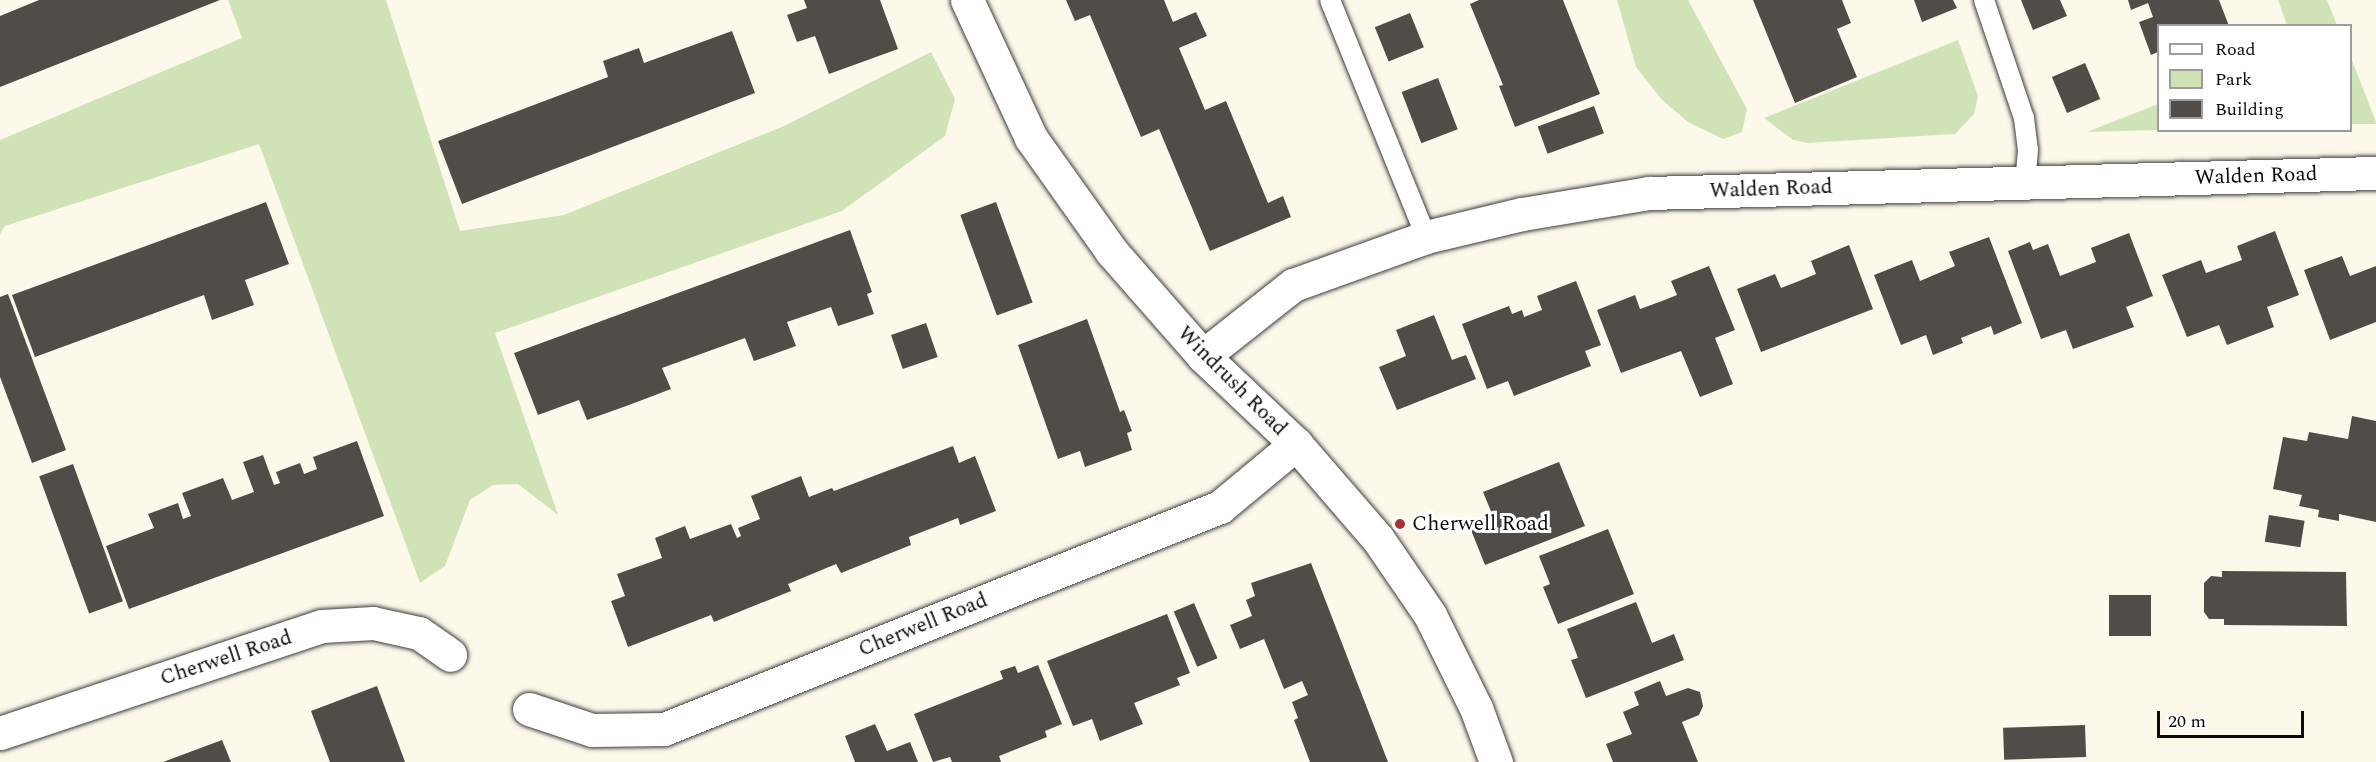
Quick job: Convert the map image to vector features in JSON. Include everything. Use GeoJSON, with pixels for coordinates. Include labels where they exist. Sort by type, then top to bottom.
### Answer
{"type":"FeatureCollection","features":[{"type":"Feature","properties":{"kind":"street","name":"Windrush Road"},"geometry":{"type":"LineString","coordinates":[[967,0],[1031,138],[1112,252],[1203,356],[1296,444],[1378,539],[1430,615],[1476,708],[1496,762]]}},
{"type":"Feature","properties":{"kind":"street","name":"Walden Road"},"geometry":{"type":"LineString","coordinates":[[1203,356],[1293,285],[1425,237],[1522,214],[1649,193],[2376,173]]}},
{"type":"Feature","properties":{"kind":"street","name":"Cherwell Road"},"geometry":{"type":"LineString","coordinates":[[529,709],[592,730],[664,729],[1220,507],[1296,444]]}},
{"type":"Feature","properties":{"kind":"street","name":"Cherwell Road"},"geometry":{"type":"LineString","coordinates":[[0,733],[322,626],[374,623],[419,633],[450,655]]}},
{"type":"Feature","properties":{"kind":"lane"},"geometry":{"type":"LineString","coordinates":[[1330,0],[1425,237]]}},
{"type":"Feature","properties":{"kind":"lane"},"geometry":{"type":"LineString","coordinates":[[1984,0],[2024,118],[2028,150],[2025,182]]}},
{"type":"Feature","properties":{"kind":"green space"},"geometry":{"type":"Polygon","coordinates":[[[228,0],[386,0],[460,231],[564,215],[784,126],[931,52],[955,99],[945,136],[842,211],[495,333],[558,515],[518,484],[493,485],[470,500],[445,566],[420,583],[259,144],[5,226],[0,234],[0,140],[242,38],[228,0]]]}},
{"type":"Feature","properties":{"kind":"green space"},"geometry":{"type":"Polygon","coordinates":[[[1617,0],[1688,0],[1747,109],[1742,132],[1723,139],[1688,122],[1662,100],[1636,67],[1617,0]]]}},
{"type":"Feature","properties":{"kind":"green space"},"geometry":{"type":"Polygon","coordinates":[[[2278,0],[2327,0],[2337,24],[2287,24],[2278,0]]]}},
{"type":"Feature","properties":{"kind":"green space"},"geometry":{"type":"Polygon","coordinates":[[[1958,40],[1978,96],[1974,114],[1955,134],[1808,143],[1793,140],[1764,118],[1958,40]]]}},
{"type":"Feature","properties":{"kind":"green space"},"geometry":{"type":"Polygon","coordinates":[[[2352,61],[2376,122],[2376,124],[2352,124],[2352,61]]]}},
{"type":"Feature","properties":{"kind":"green space"},"geometry":{"type":"Polygon","coordinates":[[[2157,104],[2157,130],[2087,132],[2157,104]]]}},
{"type":"Feature","properties":{"kind":"building"},"geometry":{"type":"Polygon","coordinates":[[[39,0],[220,0],[0,87],[0,16],[39,0]]]}},
{"type":"Feature","properties":{"kind":"building"},"geometry":{"type":"Polygon","coordinates":[[[804,0],[880,0],[898,49],[829,74],[815,36],[797,42],[787,15],[807,8],[804,0]]]}},
{"type":"Feature","properties":{"kind":"building"},"geometry":{"type":"Polygon","coordinates":[[[1066,0],[1164,0],[1173,22],[1196,12],[1207,36],[1179,48],[1205,110],[1226,101],[1268,203],[1283,196],[1291,217],[1210,251],[1159,129],[1141,137],[1090,15],[1075,21],[1066,0]]]}},
{"type":"Feature","properties":{"kind":"building"},"geometry":{"type":"Polygon","coordinates":[[[1479,0],[1563,0],[1600,94],[1515,127],[1499,86],[1503,85],[1470,4],[1479,0]]]}},
{"type":"Feature","properties":{"kind":"building"},"geometry":{"type":"Polygon","coordinates":[[[1753,0],[1842,0],[1851,23],[1837,29],[1857,77],[1795,103],[1753,0]]]}},
{"type":"Feature","properties":{"kind":"building"},"geometry":{"type":"Polygon","coordinates":[[[1914,0],[1953,0],[1957,8],[1922,22],[1914,0]]]}},
{"type":"Feature","properties":{"kind":"building"},"geometry":{"type":"Polygon","coordinates":[[[2021,0],[2060,0],[2067,16],[2033,30],[2021,0]]]}},
{"type":"Feature","properties":{"kind":"building"},"geometry":{"type":"Polygon","coordinates":[[[2128,0],[2219,0],[2228,24],[2157,24],[2157,52],[2151,55],[2139,22],[2153,17],[2148,3],[2131,10],[2128,0]]]}},
{"type":"Feature","properties":{"kind":"building"},"geometry":{"type":"Polygon","coordinates":[[[1410,13],[1424,47],[1389,62],[1375,27],[1410,13]]]}},
{"type":"Feature","properties":{"kind":"building"},"geometry":{"type":"Polygon","coordinates":[[[732,31],[755,93],[462,204],[438,141],[608,77],[603,61],[639,48],[644,63],[732,31]]]}},
{"type":"Feature","properties":{"kind":"building"},"geometry":{"type":"Polygon","coordinates":[[[2085,63],[2100,99],[2067,113],[2052,77],[2085,63]]]}},
{"type":"Feature","properties":{"kind":"building"},"geometry":{"type":"Polygon","coordinates":[[[1438,78],[1458,129],[1421,143],[1402,92],[1438,78]]]}},
{"type":"Feature","properties":{"kind":"building"},"geometry":{"type":"Polygon","coordinates":[[[1594,106],[1604,133],[1548,154],[1538,127],[1594,106]]]}},
{"type":"Feature","properties":{"kind":"building"},"geometry":{"type":"Polygon","coordinates":[[[266,202],[289,264],[245,280],[254,305],[212,320],[204,295],[35,357],[12,295],[266,202]]]}},
{"type":"Feature","properties":{"kind":"building"},"geometry":{"type":"Polygon","coordinates":[[[996,202],[1033,303],[997,316],[960,215],[996,202]]]}},
{"type":"Feature","properties":{"kind":"building"},"geometry":{"type":"Polygon","coordinates":[[[850,230],[872,292],[867,294],[874,314],[838,326],[831,307],[787,322],[796,346],[754,361],[745,338],[662,368],[671,389],[629,405],[587,420],[579,400],[538,415],[514,353],[850,230]]]}},
{"type":"Feature","properties":{"kind":"building"},"geometry":{"type":"Polygon","coordinates":[[[2275,231],[2299,295],[2267,307],[2274,327],[2227,345],[2219,325],[2187,337],[2162,275],[2201,260],[2206,273],[2242,260],[2237,246],[2275,231]]]}},
{"type":"Feature","properties":{"kind":"building"},"geometry":{"type":"Polygon","coordinates":[[[2129,233],[2153,296],[2126,307],[2134,327],[2073,349],[2066,330],[2041,339],[2008,251],[2030,242],[2033,250],[2048,244],[2060,276],[2096,262],[2091,248],[2129,233]]]}},
{"type":"Feature","properties":{"kind":"building"},"geometry":{"type":"Polygon","coordinates":[[[1989,237],[2022,323],[1994,335],[1991,326],[1961,338],[1963,343],[1933,355],[1926,335],[1901,345],[1874,275],[1912,260],[1920,281],[1955,266],[1949,252],[1989,237]]]}},
{"type":"Feature","properties":{"kind":"building"},"geometry":{"type":"Polygon","coordinates":[[[1849,245],[1873,309],[1761,352],[1737,289],[1775,274],[1781,288],[1799,281],[1816,274],[1811,261],[1849,245]]]}},
{"type":"Feature","properties":{"kind":"building"},"geometry":{"type":"Polygon","coordinates":[[[2342,256],[2350,276],[2376,266],[2376,322],[2330,340],[2304,270],[2342,256]]]}},
{"type":"Feature","properties":{"kind":"building"},"geometry":{"type":"Polygon","coordinates":[[[1709,266],[1735,330],[1715,338],[1733,384],[1700,397],[1681,351],[1621,373],[1597,310],[1635,295],[1640,309],[1662,301],[1677,295],[1671,281],[1709,266]]]}},
{"type":"Feature","properties":{"kind":"building"},"geometry":{"type":"Polygon","coordinates":[[[1576,281],[1601,345],[1585,351],[1591,366],[1514,396],[1508,381],[1487,389],[1462,324],[1509,306],[1512,314],[1522,310],[1524,317],[1542,310],[1537,296],[1576,281]]]}},
{"type":"Feature","properties":{"kind":"building"},"geometry":{"type":"Polygon","coordinates":[[[8,294],[66,450],[32,463],[0,377],[0,297],[8,294]]]}},
{"type":"Feature","properties":{"kind":"building"},"geometry":{"type":"Polygon","coordinates":[[[1434,315],[1452,360],[1466,355],[1476,379],[1397,410],[1379,367],[1406,356],[1396,330],[1434,315]]]}},
{"type":"Feature","properties":{"kind":"building"},"geometry":{"type":"Polygon","coordinates":[[[1087,319],[1120,412],[1124,410],[1132,431],[1127,433],[1132,450],[1085,467],[1080,451],[1058,459],[1018,345],[1087,319]]]}},
{"type":"Feature","properties":{"kind":"building"},"geometry":{"type":"Polygon","coordinates":[[[926,323],[938,357],[903,369],[891,335],[926,323]]]}},
{"type":"Feature","properties":{"kind":"building"},"geometry":{"type":"Polygon","coordinates":[[[2352,416],[2376,421],[2376,522],[2339,514],[2339,521],[2318,517],[2319,510],[2299,506],[2302,495],[2273,489],[2283,437],[2307,441],[2309,432],[2348,439],[2352,416]]]}},
{"type":"Feature","properties":{"kind":"building"},"geometry":{"type":"Polygon","coordinates":[[[357,441],[384,516],[129,609],[106,546],[154,528],[148,514],[178,503],[183,519],[191,516],[182,493],[223,478],[232,500],[254,492],[243,462],[263,455],[274,485],[280,483],[276,472],[300,463],[304,474],[317,469],[313,457],[357,441]]]}},
{"type":"Feature","properties":{"kind":"building"},"geometry":{"type":"Polygon","coordinates":[[[953,446],[959,463],[975,456],[996,511],[960,525],[958,518],[909,537],[911,545],[841,573],[836,564],[788,584],[791,591],[714,622],[711,615],[628,647],[611,601],[625,596],[617,574],[662,558],[655,538],[685,526],[690,539],[731,524],[737,538],[741,536],[738,528],[760,519],[751,496],[801,476],[809,497],[832,488],[834,491],[953,446]]]}},
{"type":"Feature","properties":{"kind":"building"},"geometry":{"type":"Polygon","coordinates":[[[1559,462],[1585,526],[1485,565],[1471,530],[1495,521],[1483,492],[1559,462]]]}},
{"type":"Feature","properties":{"kind":"building"},"geometry":{"type":"Polygon","coordinates":[[[73,464],[123,601],[89,614],[39,476],[73,464]]]}},
{"type":"Feature","properties":{"kind":"building"},"geometry":{"type":"Polygon","coordinates":[[[2269,515],[2305,521],[2300,547],[2265,542],[2269,515]]]}},
{"type":"Feature","properties":{"kind":"building"},"geometry":{"type":"Polygon","coordinates":[[[1608,529],[1634,594],[1558,624],[1543,587],[1550,584],[1539,556],[1608,529]]]}},
{"type":"Feature","properties":{"kind":"building"},"geometry":{"type":"Polygon","coordinates":[[[1311,563],[1388,762],[1310,762],[1294,720],[1298,718],[1292,702],[1308,695],[1302,681],[1284,689],[1264,639],[1240,649],[1230,625],[1252,616],[1246,600],[1255,596],[1251,583],[1311,563]]]}},
{"type":"Feature","properties":{"kind":"building"},"geometry":{"type":"Polygon","coordinates":[[[2222,571],[2346,572],[2347,626],[2224,625],[2224,619],[2209,619],[2204,612],[2204,583],[2211,576],[2222,577],[2222,571]]]}},
{"type":"Feature","properties":{"kind":"building"},"geometry":{"type":"Polygon","coordinates":[[[2109,595],[2151,595],[2151,636],[2109,636],[2109,595]]]}},
{"type":"Feature","properties":{"kind":"building"},"geometry":{"type":"Polygon","coordinates":[[[1636,602],[1652,643],[1674,634],[1684,660],[1586,698],[1571,660],[1578,658],[1567,629],[1636,602]]]}},
{"type":"Feature","properties":{"kind":"building"},"geometry":{"type":"Polygon","coordinates":[[[1194,603],[1217,658],[1197,667],[1174,612],[1194,603]]]}},
{"type":"Feature","properties":{"kind":"building"},"geometry":{"type":"Polygon","coordinates":[[[1167,614],[1190,673],[1177,678],[1180,685],[1134,703],[1143,724],[1100,741],[1092,719],[1073,726],[1047,661],[1167,614]]]}},
{"type":"Feature","properties":{"kind":"building"},"geometry":{"type":"Polygon","coordinates":[[[1038,665],[1062,724],[1045,731],[1047,737],[999,756],[1001,762],[952,762],[950,757],[933,762],[914,714],[1003,679],[1000,671],[1015,666],[1018,673],[1038,665]]]}},
{"type":"Feature","properties":{"kind":"building"},"geometry":{"type":"Polygon","coordinates":[[[1660,681],[1666,696],[1688,688],[1700,692],[1703,706],[1699,715],[1682,722],[1698,762],[1613,762],[1606,744],[1632,734],[1623,712],[1639,705],[1634,692],[1660,681]]]}},
{"type":"Feature","properties":{"kind":"building"},"geometry":{"type":"Polygon","coordinates":[[[377,686],[405,762],[330,762],[311,711],[377,686]]]}},
{"type":"Feature","properties":{"kind":"building"},"geometry":{"type":"Polygon","coordinates":[[[875,724],[887,751],[910,742],[918,762],[855,762],[845,736],[875,724]]]}},
{"type":"Feature","properties":{"kind":"building"},"geometry":{"type":"Polygon","coordinates":[[[2085,725],[2086,757],[2004,760],[2003,728],[2085,725]]]}},
{"type":"Feature","properties":{"kind":"building"},"geometry":{"type":"Polygon","coordinates":[[[222,740],[231,762],[163,762],[222,740]]]}},
{"type":"Feature","properties":{"kind":"place","name":"Cherwell Road"},"geometry":{"type":"Point","coordinates":[1400,524]}}]}
